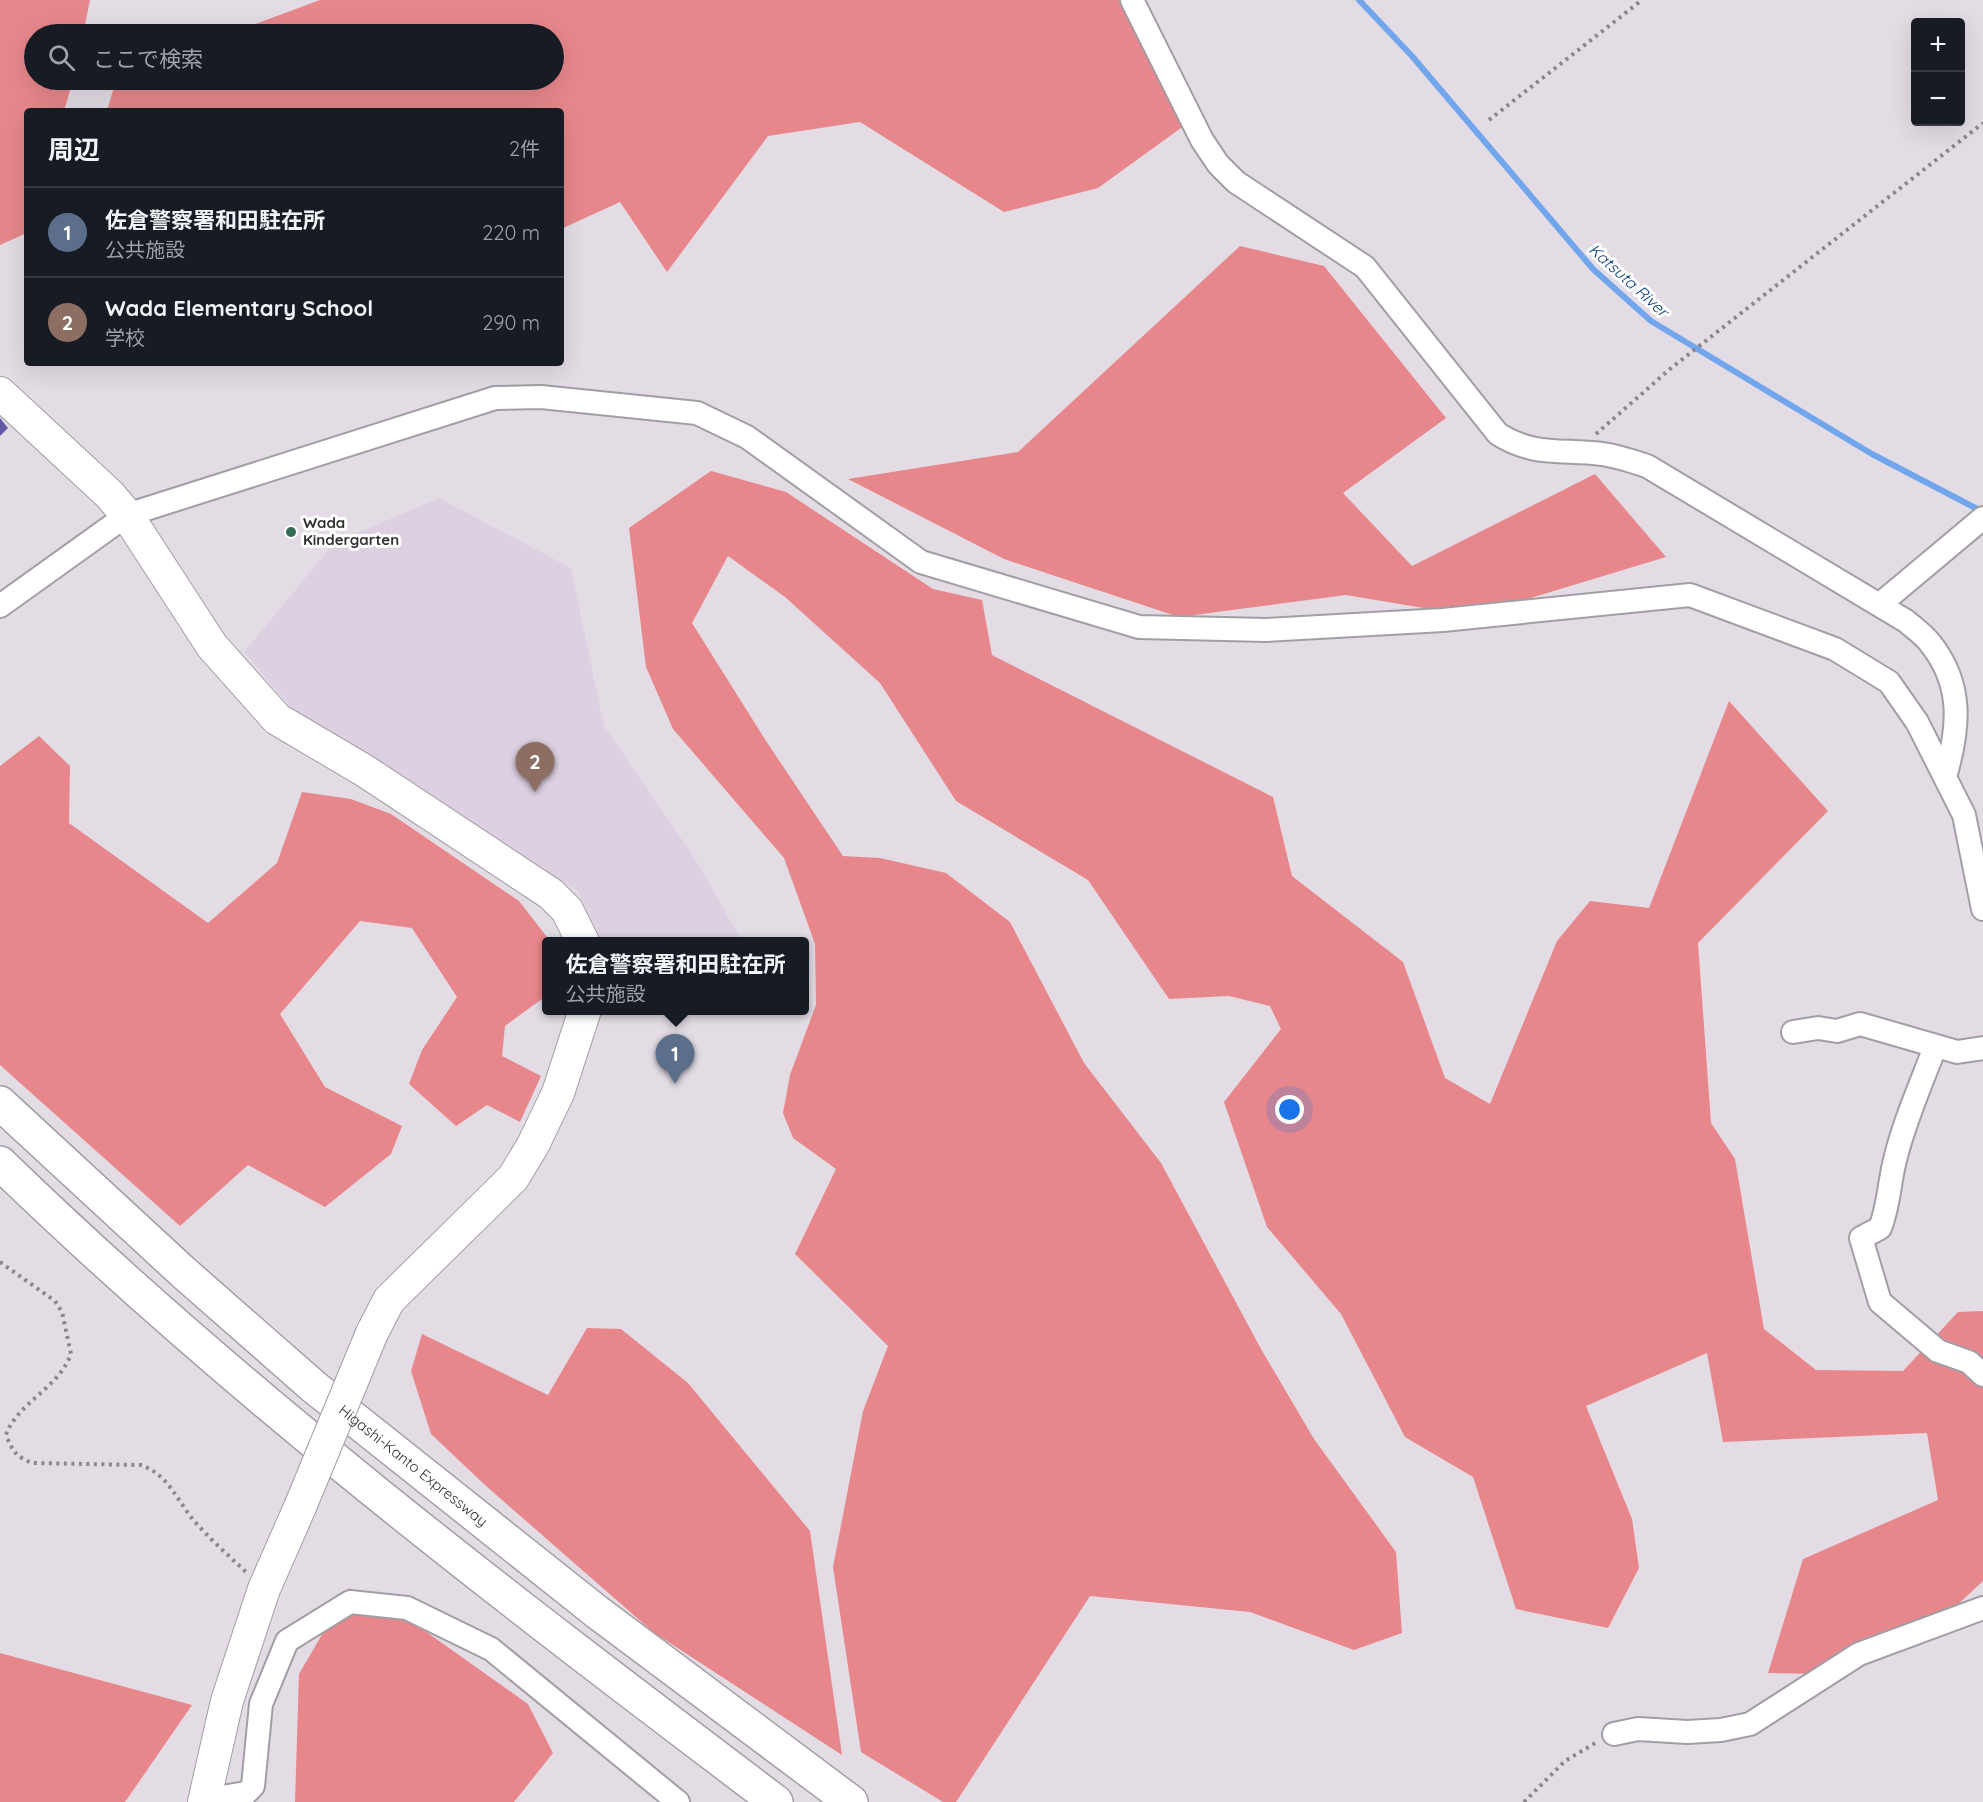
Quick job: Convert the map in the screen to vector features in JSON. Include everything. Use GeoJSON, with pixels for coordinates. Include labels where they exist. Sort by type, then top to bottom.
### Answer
{"type":"FeatureCollection","features":[{"type":"Feature","properties":{"kind":"highway","name":"Higashi-Kanto Expressway"},"geometry":{"type":"LineString","coordinates":[[0,1103],[183,1272],[314,1388],[597,1612],[851,1802]]}},
{"type":"Feature","properties":{"kind":"highway"},"geometry":{"type":"LineString","coordinates":[[0,1162],[39,1201],[286,1420],[551,1632],[776,1802]]}},
{"type":"Feature","properties":{"kind":"street"},"geometry":{"type":"LineString","coordinates":[[1132,0],[1202,140],[1218,164],[1236,182],[1365,267],[1498,434],[1515,444],[1535,451],[1575,452],[1622,458],[1647,466],[1906,621],[1930,643],[1947,673],[1957,703],[1956,739],[1945,777]]}},
{"type":"Feature","properties":{"kind":"street"},"geometry":{"type":"LineString","coordinates":[[0,393],[110,495],[127,515],[212,646],[277,719],[365,771],[551,894],[567,910],[580,937]]}},
{"type":"Feature","properties":{"kind":"street"},"geometry":{"type":"LineString","coordinates":[[0,606],[127,515],[495,398],[541,397],[697,413],[747,437],[921,561],[1139,627],[1266,630],[1443,620],[1690,595],[1835,649],[1888,682],[1917,722],[1964,814],[1983,909]]}},
{"type":"Feature","properties":{"kind":"street"},"geometry":{"type":"LineString","coordinates":[[1879,605],[1983,518]]}},
{"type":"Feature","properties":{"kind":"street"},"geometry":{"type":"LineString","coordinates":[[584,1015],[558,1093],[533,1145],[513,1178],[464,1223],[389,1300],[372,1333],[264,1589],[227,1701],[204,1801],[246,1792],[253,1786],[261,1704],[287,1641],[350,1602],[407,1608],[491,1649],[678,1802]]}},
{"type":"Feature","properties":{"kind":"street"},"geometry":{"type":"LineString","coordinates":[[1793,1032],[1818,1028],[1837,1031],[1860,1024],[1958,1052],[1983,1048]]}},
{"type":"Feature","properties":{"kind":"street"},"geometry":{"type":"LineString","coordinates":[[1935,1047],[1894,1161],[1887,1212],[1880,1228],[1861,1238],[1880,1302],[1938,1351],[1969,1362],[1983,1375]]}},
{"type":"Feature","properties":{"kind":"street"},"geometry":{"type":"LineString","coordinates":[[1614,1734],[1638,1729],[1687,1732],[1721,1730],[1750,1724],[1860,1654],[1983,1608]]}},
{"type":"Feature","properties":{"kind":"path"},"geometry":{"type":"LineString","coordinates":[[1489,120],[1642,0]]}},
{"type":"Feature","properties":{"kind":"path"},"geometry":{"type":"LineString","coordinates":[[1575,452],[1670,369],[1983,123]]}},
{"type":"Feature","properties":{"kind":"path"},"geometry":{"type":"LineString","coordinates":[[0,1262],[55,1300],[62,1312],[71,1354],[56,1380],[9,1424],[6,1435],[12,1450],[19,1458],[32,1463],[141,1465],[154,1470],[164,1478],[194,1521],[264,1589]]}},
{"type":"Feature","properties":{"kind":"path"},"geometry":{"type":"LineString","coordinates":[[1524,1802],[1565,1761],[1583,1748],[1614,1734]]}},
{"type":"Feature","properties":{"kind":"shaded area"},"geometry":{"type":"Polygon","coordinates":[[[0,0],[90,0],[85,24],[24,24],[24,90],[70,90],[65,108],[24,108],[24,234],[0,245],[0,0]]]}},
{"type":"Feature","properties":{"kind":"shaded area"},"geometry":{"type":"Polygon","coordinates":[[[320,0],[1122,0],[1192,120],[1098,188],[1004,212],[860,122],[768,136],[667,272],[620,202],[564,228],[564,108],[108,108],[113,90],[564,90],[564,24],[255,24],[320,0]]]}},
{"type":"Feature","properties":{"kind":"shaded area"},"geometry":{"type":"Polygon","coordinates":[[[1240,246],[1324,266],[1446,418],[1343,493],[1412,566],[1595,474],[1666,557],[1471,616],[1346,595],[1179,617],[1004,559],[848,479],[1018,452],[1240,246]]]}},
{"type":"Feature","properties":{"kind":"shaded area"},"geometry":{"type":"Polygon","coordinates":[[[711,471],[786,492],[933,589],[982,600],[992,655],[1273,797],[1292,876],[1403,962],[1445,1078],[1490,1104],[1557,941],[1590,901],[1649,908],[1729,701],[1828,811],[1698,943],[1711,1123],[1735,1159],[1764,1329],[1816,1370],[1903,1371],[1958,1312],[1983,1311],[1983,1581],[1937,1624],[1826,1674],[1768,1673],[1803,1559],[1938,1500],[1927,1433],[1723,1442],[1707,1353],[1586,1406],[1632,1519],[1639,1568],[1608,1628],[1516,1609],[1473,1477],[1405,1437],[1341,1314],[1267,1227],[1224,1102],[1281,1029],[1270,1006],[1229,996],[1169,999],[1088,880],[956,801],[880,683],[785,597],[728,556],[692,623],[768,744],[843,856],[880,858],[946,873],[1010,922],[1084,1063],[1161,1163],[1261,1349],[1314,1439],[1396,1552],[1402,1633],[1354,1650],[1250,1612],[1090,1596],[956,1802],[943,1802],[861,1752],[833,1567],[863,1411],[888,1346],[795,1254],[836,1169],[793,1138],[783,1113],[790,1075],[816,1005],[815,944],[784,858],[673,729],[646,667],[629,528],[711,471]]]}},
{"type":"Feature","properties":{"kind":"shaded area"},"geometry":{"type":"Polygon","coordinates":[[[439,498],[571,568],[604,726],[694,857],[740,937],[597,937],[578,891],[293,710],[244,652],[334,543],[439,498]]]}},
{"type":"Feature","properties":{"kind":"shaded area"},"geometry":{"type":"Polygon","coordinates":[[[39,736],[70,766],[69,823],[208,923],[277,863],[302,792],[351,799],[391,814],[519,901],[547,937],[542,937],[542,999],[505,1026],[502,1056],[541,1076],[520,1122],[487,1105],[456,1126],[409,1084],[422,1050],[457,997],[412,928],[360,921],[280,1014],[325,1087],[402,1126],[391,1154],[325,1207],[248,1165],[180,1226],[0,1065],[0,766],[39,736]]]}},
{"type":"Feature","properties":{"kind":"shaded area"},"geometry":{"type":"Polygon","coordinates":[[[587,1328],[621,1329],[688,1383],[810,1531],[842,1755],[653,1632],[485,1485],[431,1434],[411,1371],[422,1334],[548,1395],[587,1328]]]}},
{"type":"Feature","properties":{"kind":"shaded area"},"geometry":{"type":"Polygon","coordinates":[[[349,1588],[418,1626],[528,1704],[553,1753],[514,1802],[295,1802],[299,1674],[349,1588]]]}},
{"type":"Feature","properties":{"kind":"shaded area"},"geometry":{"type":"Polygon","coordinates":[[[0,1653],[192,1705],[125,1802],[0,1802],[0,1653]]]}},
{"type":"Feature","properties":{"kind":"building"},"geometry":{"type":"Polygon","coordinates":[[[0,418],[8,428],[0,436],[0,418]]]}},
{"type":"Feature","properties":{"kind":"waterway","name":"Katsuta River"},"geometry":{"type":"LineString","coordinates":[[1359,0],[1411,55],[1593,269],[1651,321],[1872,454],[1983,512]]}},
{"type":"Feature","properties":{"kind":"place","name":"Wada Kindergarten"},"geometry":{"type":"Point","coordinates":[291,532]}},
{"type":"Feature","properties":{"kind":"place","name":"Wada Elementary School"},"geometry":{"type":"Point","coordinates":[535,792]}},
{"type":"Feature","properties":{"kind":"place","name":"佐倉警察署和田駐在所"},"geometry":{"type":"Point","coordinates":[675,1084]}}]}
